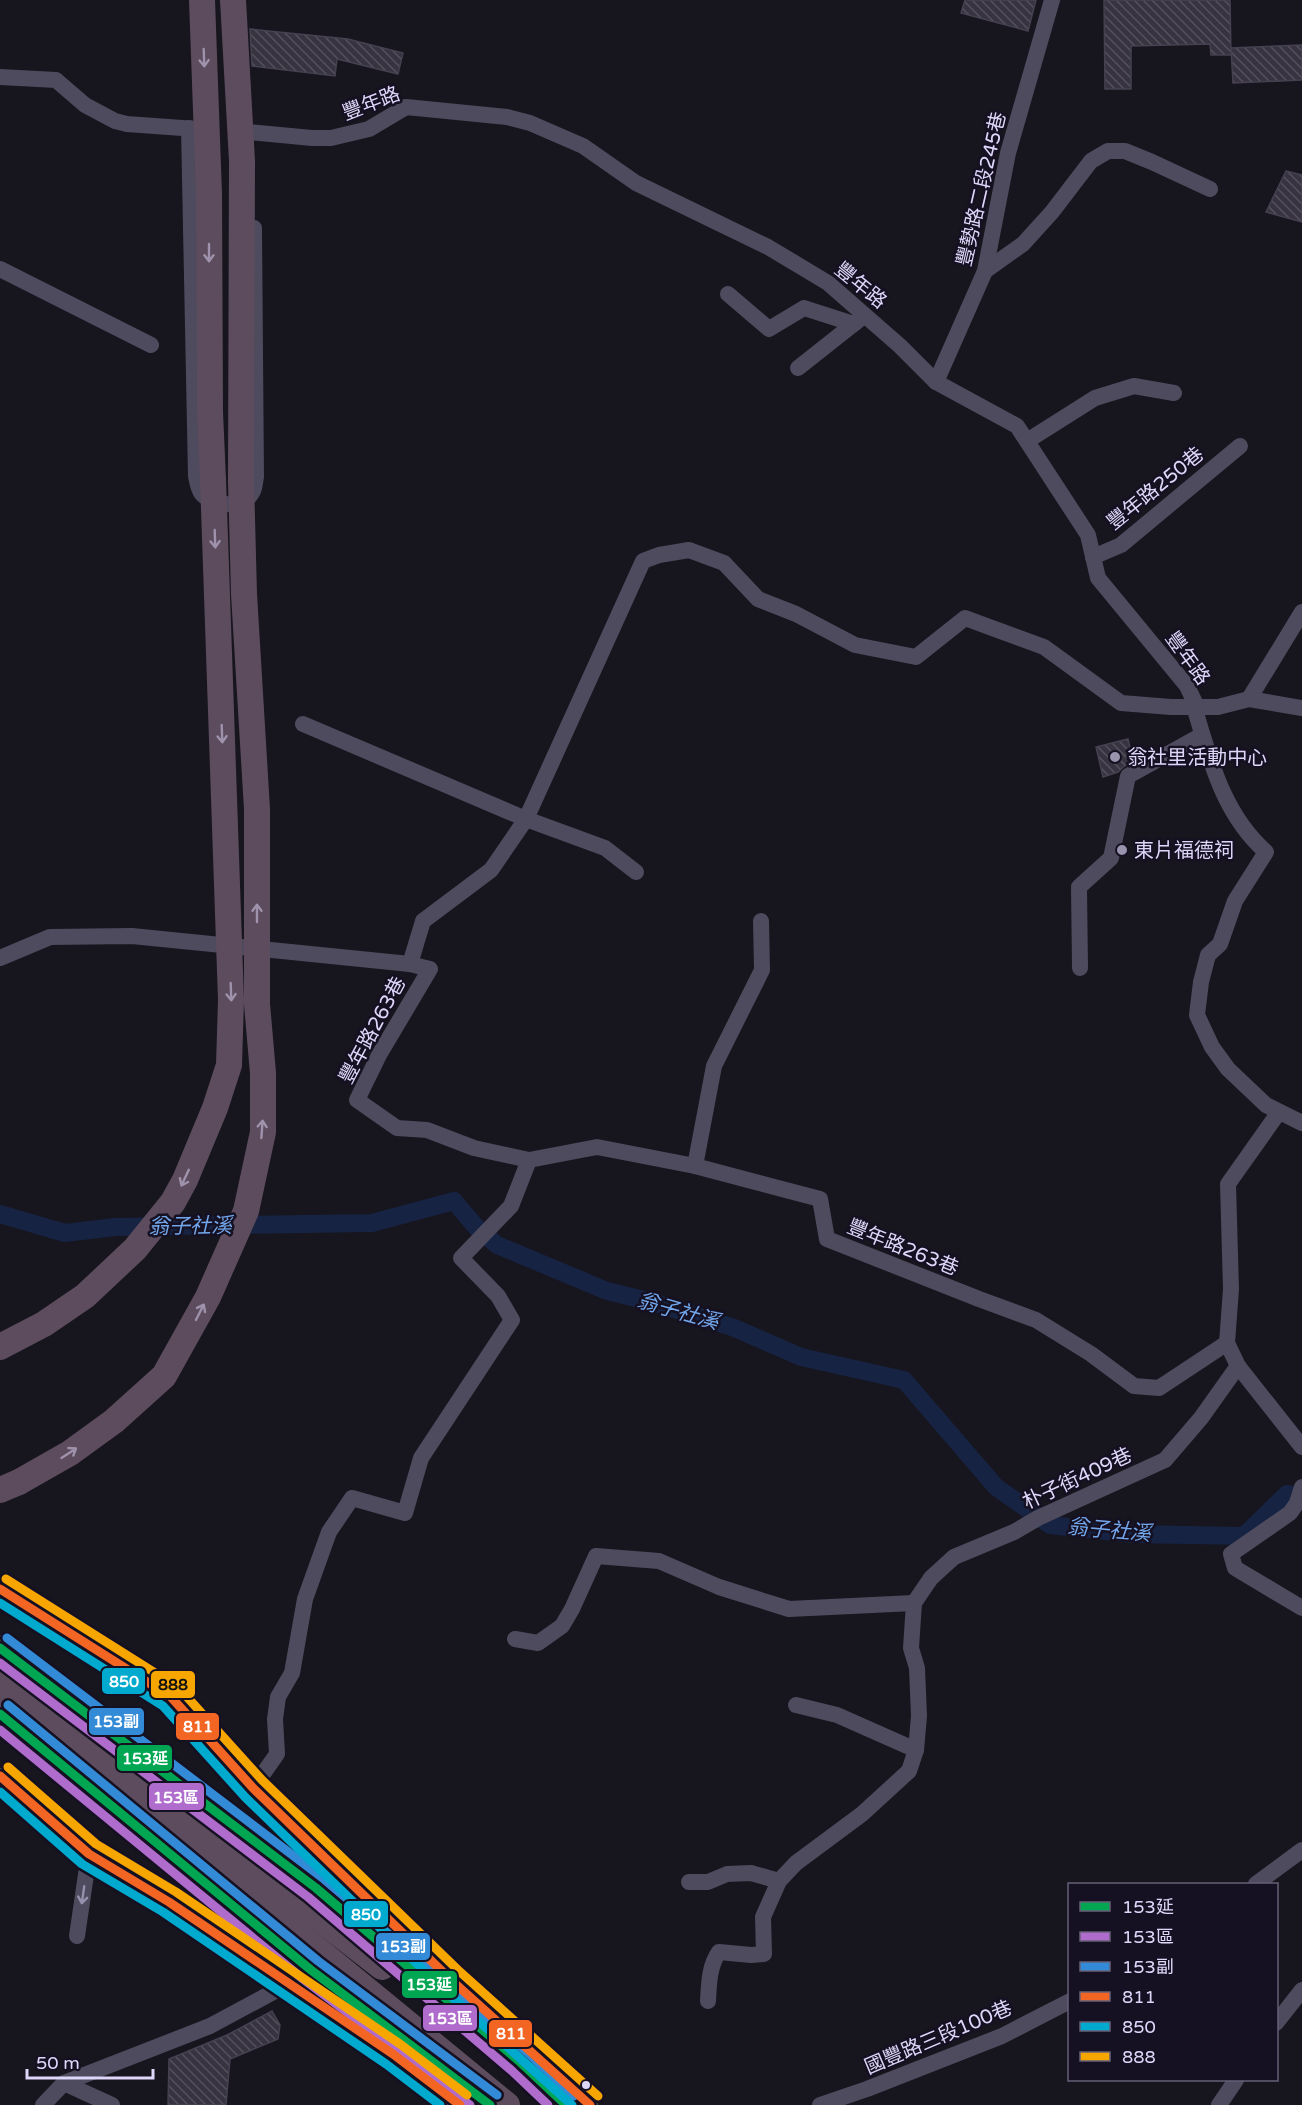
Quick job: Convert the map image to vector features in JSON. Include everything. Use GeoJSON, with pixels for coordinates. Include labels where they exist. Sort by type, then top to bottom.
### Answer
{"type":"FeatureCollection","features":[{"type":"Feature","properties":{"kind":"highway"},"geometry":{"type":"LineString","coordinates":[[0,1347],[44,1324],[85,1296],[135,1249],[156,1224],[173,1202],[185,1180],[215,1108],[229,1065],[231,1000],[210,411],[209,194],[202,0]]}},
{"type":"Feature","properties":{"kind":"highway"},"geometry":{"type":"LineString","coordinates":[[0,1490],[19,1482],[70,1453],[114,1421],[164,1376],[208,1297],[246,1211],[263,1132],[263,1073],[257,1004],[257,809],[244,594],[241,480],[242,161],[233,0]]}},
{"type":"Feature","properties":{"kind":"highway"},"geometry":{"type":"LineString","coordinates":[[0,1648],[316,1888],[519,2061],[566,2105]]}},
{"type":"Feature","properties":{"kind":"highway"},"geometry":{"type":"LineString","coordinates":[[0,1670],[363,1951],[548,2105]]}},
{"type":"Feature","properties":{"kind":"highway"},"geometry":{"type":"LineString","coordinates":[[0,1695],[158,1819],[507,2105]]}},
{"type":"Feature","properties":{"kind":"highway"},"geometry":{"type":"LineString","coordinates":[[0,1714],[311,1970],[490,2105]]}},
{"type":"Feature","properties":{"kind":"street","name":"豐勢路二段245巷"},"geometry":{"type":"LineString","coordinates":[[936,382],[985,271],[1008,153],[1052,0]]}},
{"type":"Feature","properties":{"kind":"street","name":"豐年路"},"geometry":{"type":"LineString","coordinates":[[0,77],[56,80],[85,105],[115,121],[128,124],[192,128],[195,476],[201,493],[211,500],[227,505],[245,500],[253,492],[256,477],[251,132],[312,138],[341,136],[369,129],[406,107],[507,117],[530,123],[583,146],[636,183],[768,247],[828,282],[859,319],[900,346],[936,382],[1017,426],[1088,535],[1098,578],[1187,686],[1197,707],[1218,707],[1249,699],[1302,708]]}},
{"type":"Feature","properties":{"kind":"street"},"geometry":{"type":"LineString","coordinates":[[985,271],[1023,244],[1052,212],[1091,161],[1108,151],[1125,151],[1210,189]]}},
{"type":"Feature","properties":{"kind":"street"},"geometry":{"type":"LineString","coordinates":[[0,270],[151,345]]}},
{"type":"Feature","properties":{"kind":"street"},"geometry":{"type":"LineString","coordinates":[[728,294],[768,329],[804,308],[859,319]]}},
{"type":"Feature","properties":{"kind":"street"},"geometry":{"type":"LineString","coordinates":[[798,368],[859,319]]}},
{"type":"Feature","properties":{"kind":"street"},"geometry":{"type":"LineString","coordinates":[[1027,441],[1095,398],[1134,386],[1174,393]]}},
{"type":"Feature","properties":{"kind":"street","name":"豐年路250巷"},"geometry":{"type":"LineString","coordinates":[[1093,557],[1121,545],[1240,446]]}},
{"type":"Feature","properties":{"kind":"street","name":"豐年路263巷"},"geometry":{"type":"LineString","coordinates":[[410,964],[423,921],[491,870],[526,819],[643,561],[689,550],[724,563],[758,599],[796,614],[855,645],[916,657],[965,618],[1044,647],[1121,703],[1197,707]]}},
{"type":"Feature","properties":{"kind":"street"},"geometry":{"type":"LineString","coordinates":[[1249,699],[1302,612]]}},
{"type":"Feature","properties":{"kind":"street"},"geometry":{"type":"LineString","coordinates":[[1197,707],[1196,713],[1218,785],[1252,840],[1266,852],[1235,901],[1220,944],[1208,955],[1201,982],[1197,1015],[1212,1047],[1227,1069],[1266,1105],[1302,1123]]}},
{"type":"Feature","properties":{"kind":"street"},"geometry":{"type":"LineString","coordinates":[[303,724],[526,819],[605,848],[636,872]]}},
{"type":"Feature","properties":{"kind":"street"},"geometry":{"type":"LineString","coordinates":[[1080,968],[1079,887],[1111,858],[1128,776],[1202,735]]}},
{"type":"Feature","properties":{"kind":"street"},"geometry":{"type":"LineString","coordinates":[[695,1166],[714,1066],[762,970],[761,921]]}},
{"type":"Feature","properties":{"kind":"street","name":"豐年路263巷"},"geometry":{"type":"LineString","coordinates":[[0,958],[50,937],[132,936],[410,964],[430,969],[379,1055],[357,1100],[398,1128],[411,1127],[427,1130],[474,1148],[530,1160],[597,1147],[695,1166],[820,1199],[827,1239],[1036,1320],[1091,1354],[1134,1386],[1159,1388],[1227,1343]]}},
{"type":"Feature","properties":{"kind":"street"},"geometry":{"type":"LineString","coordinates":[[1279,1112],[1228,1184],[1231,1289],[1227,1343],[1238,1366],[1302,1447]]}},
{"type":"Feature","properties":{"kind":"street"},"geometry":{"type":"LineString","coordinates":[[253,1788],[277,1754],[275,1719],[278,1697],[292,1672],[305,1599],[329,1532],[352,1498],[405,1513],[421,1458],[512,1320],[498,1296],[461,1258],[511,1206],[530,1160]]}},
{"type":"Feature","properties":{"kind":"street","name":"朴子街409巷"},"geometry":{"type":"LineString","coordinates":[[914,1603],[931,1578],[954,1557],[1014,1532],[1038,1518],[1165,1460],[1201,1418],[1238,1366]]}},
{"type":"Feature","properties":{"kind":"street"},"geometry":{"type":"LineString","coordinates":[[1300,1493],[1290,1513],[1231,1554],[1234,1568],[1302,1608]]}},
{"type":"Feature","properties":{"kind":"street"},"geometry":{"type":"LineString","coordinates":[[515,1639],[538,1643],[562,1626],[596,1556],[659,1561],[719,1587],[789,1609],[914,1603],[911,1648],[917,1668],[919,1716],[916,1750],[909,1771],[862,1814],[796,1863],[779,1881],[763,1917],[764,1954],[719,1952],[713,1960],[708,2001]]}},
{"type":"Feature","properties":{"kind":"street"},"geometry":{"type":"LineString","coordinates":[[0,1589],[171,1697],[253,1788],[450,1979],[590,2105]]}},
{"type":"Feature","properties":{"kind":"street"},"geometry":{"type":"LineString","coordinates":[[796,1705],[837,1715],[916,1750]]}},
{"type":"Feature","properties":{"kind":"street"},"geometry":{"type":"LineString","coordinates":[[1,1778],[89,1854],[169,1902],[290,1983],[393,2054],[460,2105]]}},
{"type":"Feature","properties":{"kind":"street"},"geometry":{"type":"LineString","coordinates":[[1257,1883],[1302,1850]]}},
{"type":"Feature","properties":{"kind":"street"},"geometry":{"type":"LineString","coordinates":[[77,1936],[89,1854]]}},
{"type":"Feature","properties":{"kind":"street"},"geometry":{"type":"LineString","coordinates":[[689,1882],[708,1882],[727,1874],[751,1873],[779,1881]]}},
{"type":"Feature","properties":{"kind":"street"},"geometry":{"type":"LineString","coordinates":[[43,2105],[64,2083],[210,2026],[290,1983]]}},
{"type":"Feature","properties":{"kind":"street"},"geometry":{"type":"LineString","coordinates":[[1278,2020],[1302,1990]]}},
{"type":"Feature","properties":{"kind":"street","name":"國豐路三段100巷"},"geometry":{"type":"LineString","coordinates":[[820,2105],[867,2090],[1002,2036],[1068,2002]]}},
{"type":"Feature","properties":{"kind":"street"},"geometry":{"type":"LineString","coordinates":[[1219,2105],[1235,2081]]}},
{"type":"Feature","properties":{"kind":"street"},"geometry":{"type":"LineString","coordinates":[[64,2083],[112,2105]]}},
{"type":"Feature","properties":{"kind":"building"},"geometry":{"type":"Polygon","coordinates":[[[965,0],[1036,0],[1028,31],[961,13],[965,0]]]}},
{"type":"Feature","properties":{"kind":"building"},"geometry":{"type":"Polygon","coordinates":[[[1104,0],[1230,0],[1231,55],[1211,55],[1210,44],[1131,46],[1131,89],[1105,89],[1104,0]]]}},
{"type":"Feature","properties":{"kind":"building"},"geometry":{"type":"Polygon","coordinates":[[[250,29],[348,39],[403,53],[398,74],[337,59],[335,76],[252,66],[250,29]]]}},
{"type":"Feature","properties":{"kind":"building"},"geometry":{"type":"Polygon","coordinates":[[[1302,45],[1302,80],[1233,83],[1231,48],[1302,45]]]}},
{"type":"Feature","properties":{"kind":"building"},"geometry":{"type":"Polygon","coordinates":[[[1286,171],[1302,175],[1302,222],[1266,212],[1286,171]]]}},
{"type":"Feature","properties":{"kind":"building","name":"翁社里活動中心"},"geometry":{"type":"Polygon","coordinates":[[[1128,739],[1133,761],[1118,772],[1103,777],[1096,747],[1128,739]]]}},
{"type":"Feature","properties":{"kind":"building"},"geometry":{"type":"Polygon","coordinates":[[[272,2011],[280,2025],[278,2039],[230,2059],[226,2105],[168,2105],[169,2059],[227,2035],[272,2011]]]}},
{"type":"Feature","properties":{"kind":"waterway","name":"翁子社溪"},"geometry":{"type":"LineString","coordinates":[[0,1214],[65,1233],[115,1227],[372,1223],[454,1201],[476,1227],[497,1245],[607,1291],[652,1302],[732,1327],[801,1357],[904,1380],[996,1487],[1050,1525],[1133,1534],[1244,1536],[1287,1494],[1302,1497]]}},
{"type":"Feature","properties":{"kind":"transit line","name":"888"},"geometry":{"type":"LineString","coordinates":[[6,1579],[179,1688],[262,1780],[458,1970],[598,2096]]}},
{"type":"Feature","properties":{"kind":"transit line","name":"811"},"geometry":{"type":"LineString","coordinates":[[0,1589],[171,1697],[253,1788],[450,1979],[590,2105]]}},
{"type":"Feature","properties":{"kind":"transit line","name":"850"},"geometry":{"type":"LineString","coordinates":[[0,1603],[163,1706],[245,1797],[442,1988],[572,2105]]}},
{"type":"Feature","properties":{"kind":"transit line","name":"153副"},"geometry":{"type":"LineString","coordinates":[[7,1638],[324,1879],[527,2052],[574,2096]]}},
{"type":"Feature","properties":{"kind":"transit line","name":"153延"},"geometry":{"type":"LineString","coordinates":[[0,1648],[316,1888],[519,2061],[566,2105]]}},
{"type":"Feature","properties":{"kind":"transit line","name":"153區"},"geometry":{"type":"LineString","coordinates":[[0,1663],[308,1897],[511,2070],[548,2105]]}},
{"type":"Feature","properties":{"kind":"transit line","name":"153副"},"geometry":{"type":"LineString","coordinates":[[8,1705],[318,1961],[497,2095]]}},
{"type":"Feature","properties":{"kind":"transit line","name":"153延"},"geometry":{"type":"LineString","coordinates":[[0,1714],[311,1970],[490,2105]]}},
{"type":"Feature","properties":{"kind":"transit line","name":"153區"},"geometry":{"type":"LineString","coordinates":[[0,1730],[303,1979],[470,2105]]}},
{"type":"Feature","properties":{"kind":"transit line","name":"888"},"geometry":{"type":"LineString","coordinates":[[8,1767],[96,1844],[176,1892],[400,2044],[467,2095]]}},
{"type":"Feature","properties":{"kind":"transit line","name":"811"},"geometry":{"type":"LineString","coordinates":[[0,1776],[89,1854],[169,1902],[393,2054],[460,2105]]}},
{"type":"Feature","properties":{"kind":"transit line","name":"850"},"geometry":{"type":"LineString","coordinates":[[0,1792],[82,1864],[163,1912],[386,2064],[440,2105]]}},
{"type":"Feature","properties":{"kind":"place","name":"翁社里活動中心"},"geometry":{"type":"Point","coordinates":[1115,757]}},
{"type":"Feature","properties":{"kind":"place","name":"東片福德祠"},"geometry":{"type":"Point","coordinates":[1122,850]}}]}
